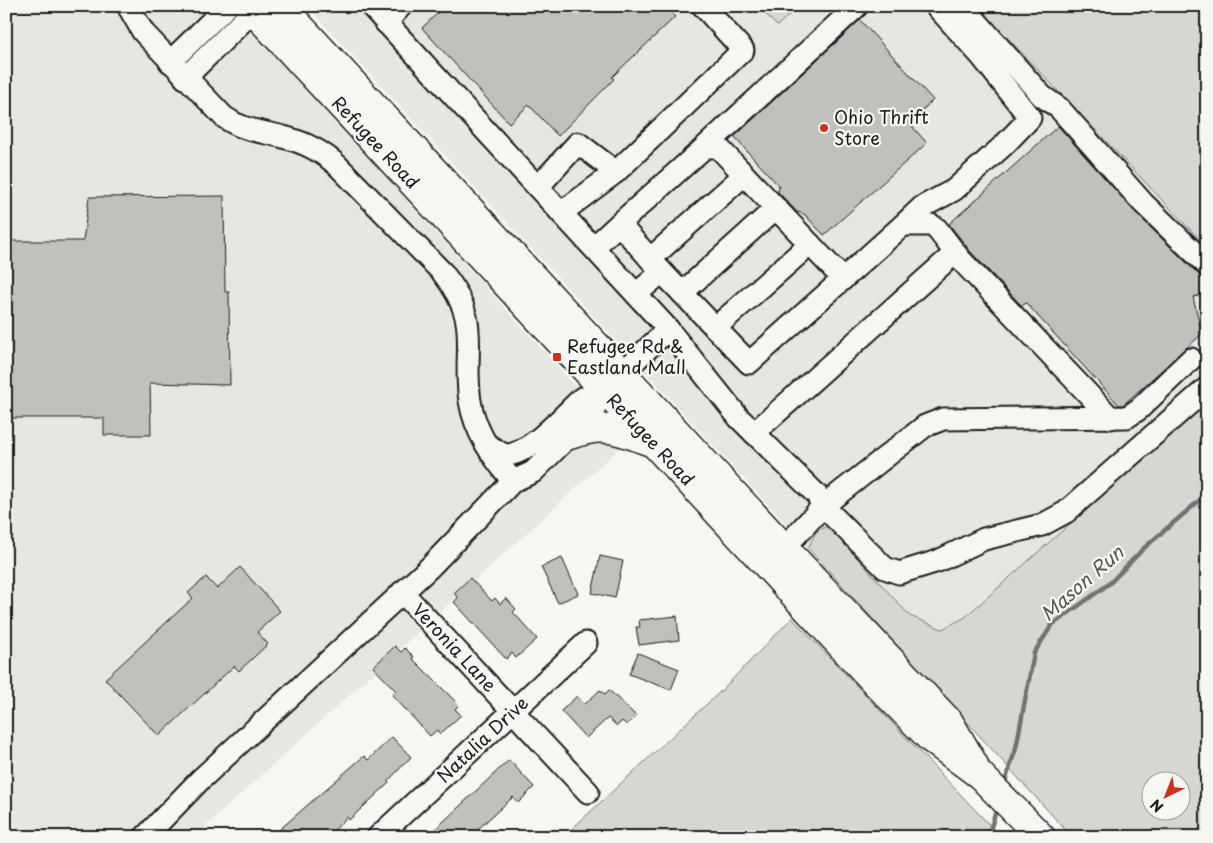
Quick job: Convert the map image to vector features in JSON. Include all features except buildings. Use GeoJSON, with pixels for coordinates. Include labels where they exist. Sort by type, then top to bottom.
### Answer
{"type":"FeatureCollection","features":[{"type":"Feature","properties":{"kind":"main road","name":"Refugee Road"},"geometry":{"type":"LineString","coordinates":[[281,6],[608,387],[651,442],[930,738],[993,788],[1041,837]]}},
{"type":"Feature","properties":{"kind":"main road","name":"Refugee Road"},"geometry":{"type":"LineString","coordinates":[[246,7],[608,387],[784,548],[949,722],[993,788]]}},
{"type":"Feature","properties":{"kind":"main road"},"geometry":{"type":"LineString","coordinates":[[570,435],[597,427],[621,430],[651,442]]}},
{"type":"Feature","properties":{"kind":"street"},"geometry":{"type":"LineString","coordinates":[[128,6],[139,28],[209,104],[235,125],[299,142],[328,158],[443,273],[457,293],[468,322],[471,403],[486,444],[513,481]]}},
{"type":"Feature","properties":{"kind":"street"},"geometry":{"type":"LineString","coordinates":[[371,6],[668,329],[738,418],[817,495],[823,506],[885,568],[899,573],[911,570],[938,561],[984,539],[1042,525],[1066,512],[1207,388]]}},
{"type":"Feature","properties":{"kind":"street"},"geometry":{"type":"LineString","coordinates":[[386,23],[401,6]]}},
{"type":"Feature","properties":{"kind":"street"},"geometry":{"type":"LineString","coordinates":[[561,212],[616,172],[743,50],[703,6]]}},
{"type":"Feature","properties":{"kind":"street"},"geometry":{"type":"LineString","coordinates":[[594,247],[857,6]]}},
{"type":"Feature","properties":{"kind":"street"},"geometry":{"type":"LineString","coordinates":[[619,224],[656,266],[749,363],[922,207],[954,190],[1004,145],[1030,118],[982,57],[936,6]]}},
{"type":"Feature","properties":{"kind":"street"},"geometry":{"type":"LineString","coordinates":[[963,6],[1042,96],[1059,108],[1143,203],[1207,265]]}},
{"type":"Feature","properties":{"kind":"street"},"geometry":{"type":"LineString","coordinates":[[170,62],[246,7]]}},
{"type":"Feature","properties":{"kind":"street"},"geometry":{"type":"LineString","coordinates":[[185,78],[246,7]]}},
{"type":"Feature","properties":{"kind":"street"},"geometry":{"type":"LineString","coordinates":[[538,187],[578,144],[616,172]]}},
{"type":"Feature","properties":{"kind":"street"},"geometry":{"type":"LineString","coordinates":[[705,147],[718,147],[843,279]]}},
{"type":"Feature","properties":{"kind":"street"},"geometry":{"type":"LineString","coordinates":[[636,294],[656,266],[744,175]]}},
{"type":"Feature","properties":{"kind":"street"},"geometry":{"type":"LineString","coordinates":[[682,293],[776,208]]}},
{"type":"Feature","properties":{"kind":"street"},"geometry":{"type":"LineString","coordinates":[[903,225],[930,225],[937,229],[955,252],[1111,418]]}},
{"type":"Feature","properties":{"kind":"street"},"geometry":{"type":"LineString","coordinates":[[715,328],[810,244]]}},
{"type":"Feature","properties":{"kind":"street"},"geometry":{"type":"LineString","coordinates":[[754,433],[955,252]]}},
{"type":"Feature","properties":{"kind":"street"},"geometry":{"type":"LineString","coordinates":[[513,481],[533,472],[594,411],[608,387],[668,329]]}},
{"type":"Feature","properties":{"kind":"street"},"geometry":{"type":"LineString","coordinates":[[784,548],[823,506],[925,426],[943,419],[1127,417],[1139,409],[1191,358]]}},
{"type":"Feature","properties":{"kind":"street"},"geometry":{"type":"LineString","coordinates":[[486,444],[499,453],[508,455],[529,447],[582,398],[608,387]]}},
{"type":"Feature","properties":{"kind":"street"},"geometry":{"type":"LineString","coordinates":[[145,837],[200,780],[439,558],[513,481],[529,447]]}},
{"type":"Feature","properties":{"kind":"street","name":"Veronia Lane"},"geometry":{"type":"LineString","coordinates":[[402,592],[588,792]]}},
{"type":"Feature","properties":{"kind":"street","name":"Natalia Drive"},"geometry":{"type":"LineString","coordinates":[[378,837],[586,643]]}},
{"type":"Feature","properties":{"kind":"shaded area"},"geometry":{"type":"Polygon","coordinates":[[[6,6],[231,6],[626,442],[194,837],[6,837],[6,6]]]}},
{"type":"Feature","properties":{"kind":"shaded area"},"geometry":{"type":"Polygon","coordinates":[[[307,6],[758,6],[777,26],[799,6],[977,6],[1207,247],[1207,402],[964,618],[942,629],[910,616],[828,527],[816,532],[808,548],[307,6]]]}},
{"type":"Feature","properties":{"kind":"shaded area"},"geometry":{"type":"Polygon","coordinates":[[[758,6],[799,6],[777,26],[758,6]]]}},
{"type":"Feature","properties":{"kind":"shaded area"},"geometry":{"type":"Polygon","coordinates":[[[977,6],[1207,6],[1207,247],[977,6]]]}},
{"type":"Feature","properties":{"kind":"shaded area"},"geometry":{"type":"Polygon","coordinates":[[[1207,402],[1207,837],[1072,837],[808,548],[816,532],[828,526],[910,616],[942,629],[964,618],[1207,402]]]}},
{"type":"Feature","properties":{"kind":"shaded area"},"geometry":{"type":"Polygon","coordinates":[[[792,618],[1001,837],[563,837],[721,691],[792,618]]]}},
{"type":"Feature","properties":{"kind":"waterway","name":"Mason Run"},"geometry":{"type":"LineString","coordinates":[[1004,785],[1016,748],[1034,653],[1052,625],[1110,583],[1144,548],[1207,494]]}},
{"type":"Feature","properties":{"kind":"waterway","name":"Mason Run"},"geometry":{"type":"LineString","coordinates":[[988,837],[997,807]]}},
{"type":"Feature","properties":{"kind":"place","name":"Ohio Thrift Store"},"geometry":{"type":"Point","coordinates":[824,128]}},
{"type":"Feature","properties":{"kind":"place","name":"Refugee Rd & Eastland Mall"},"geometry":{"type":"Point","coordinates":[557,357]}}]}
